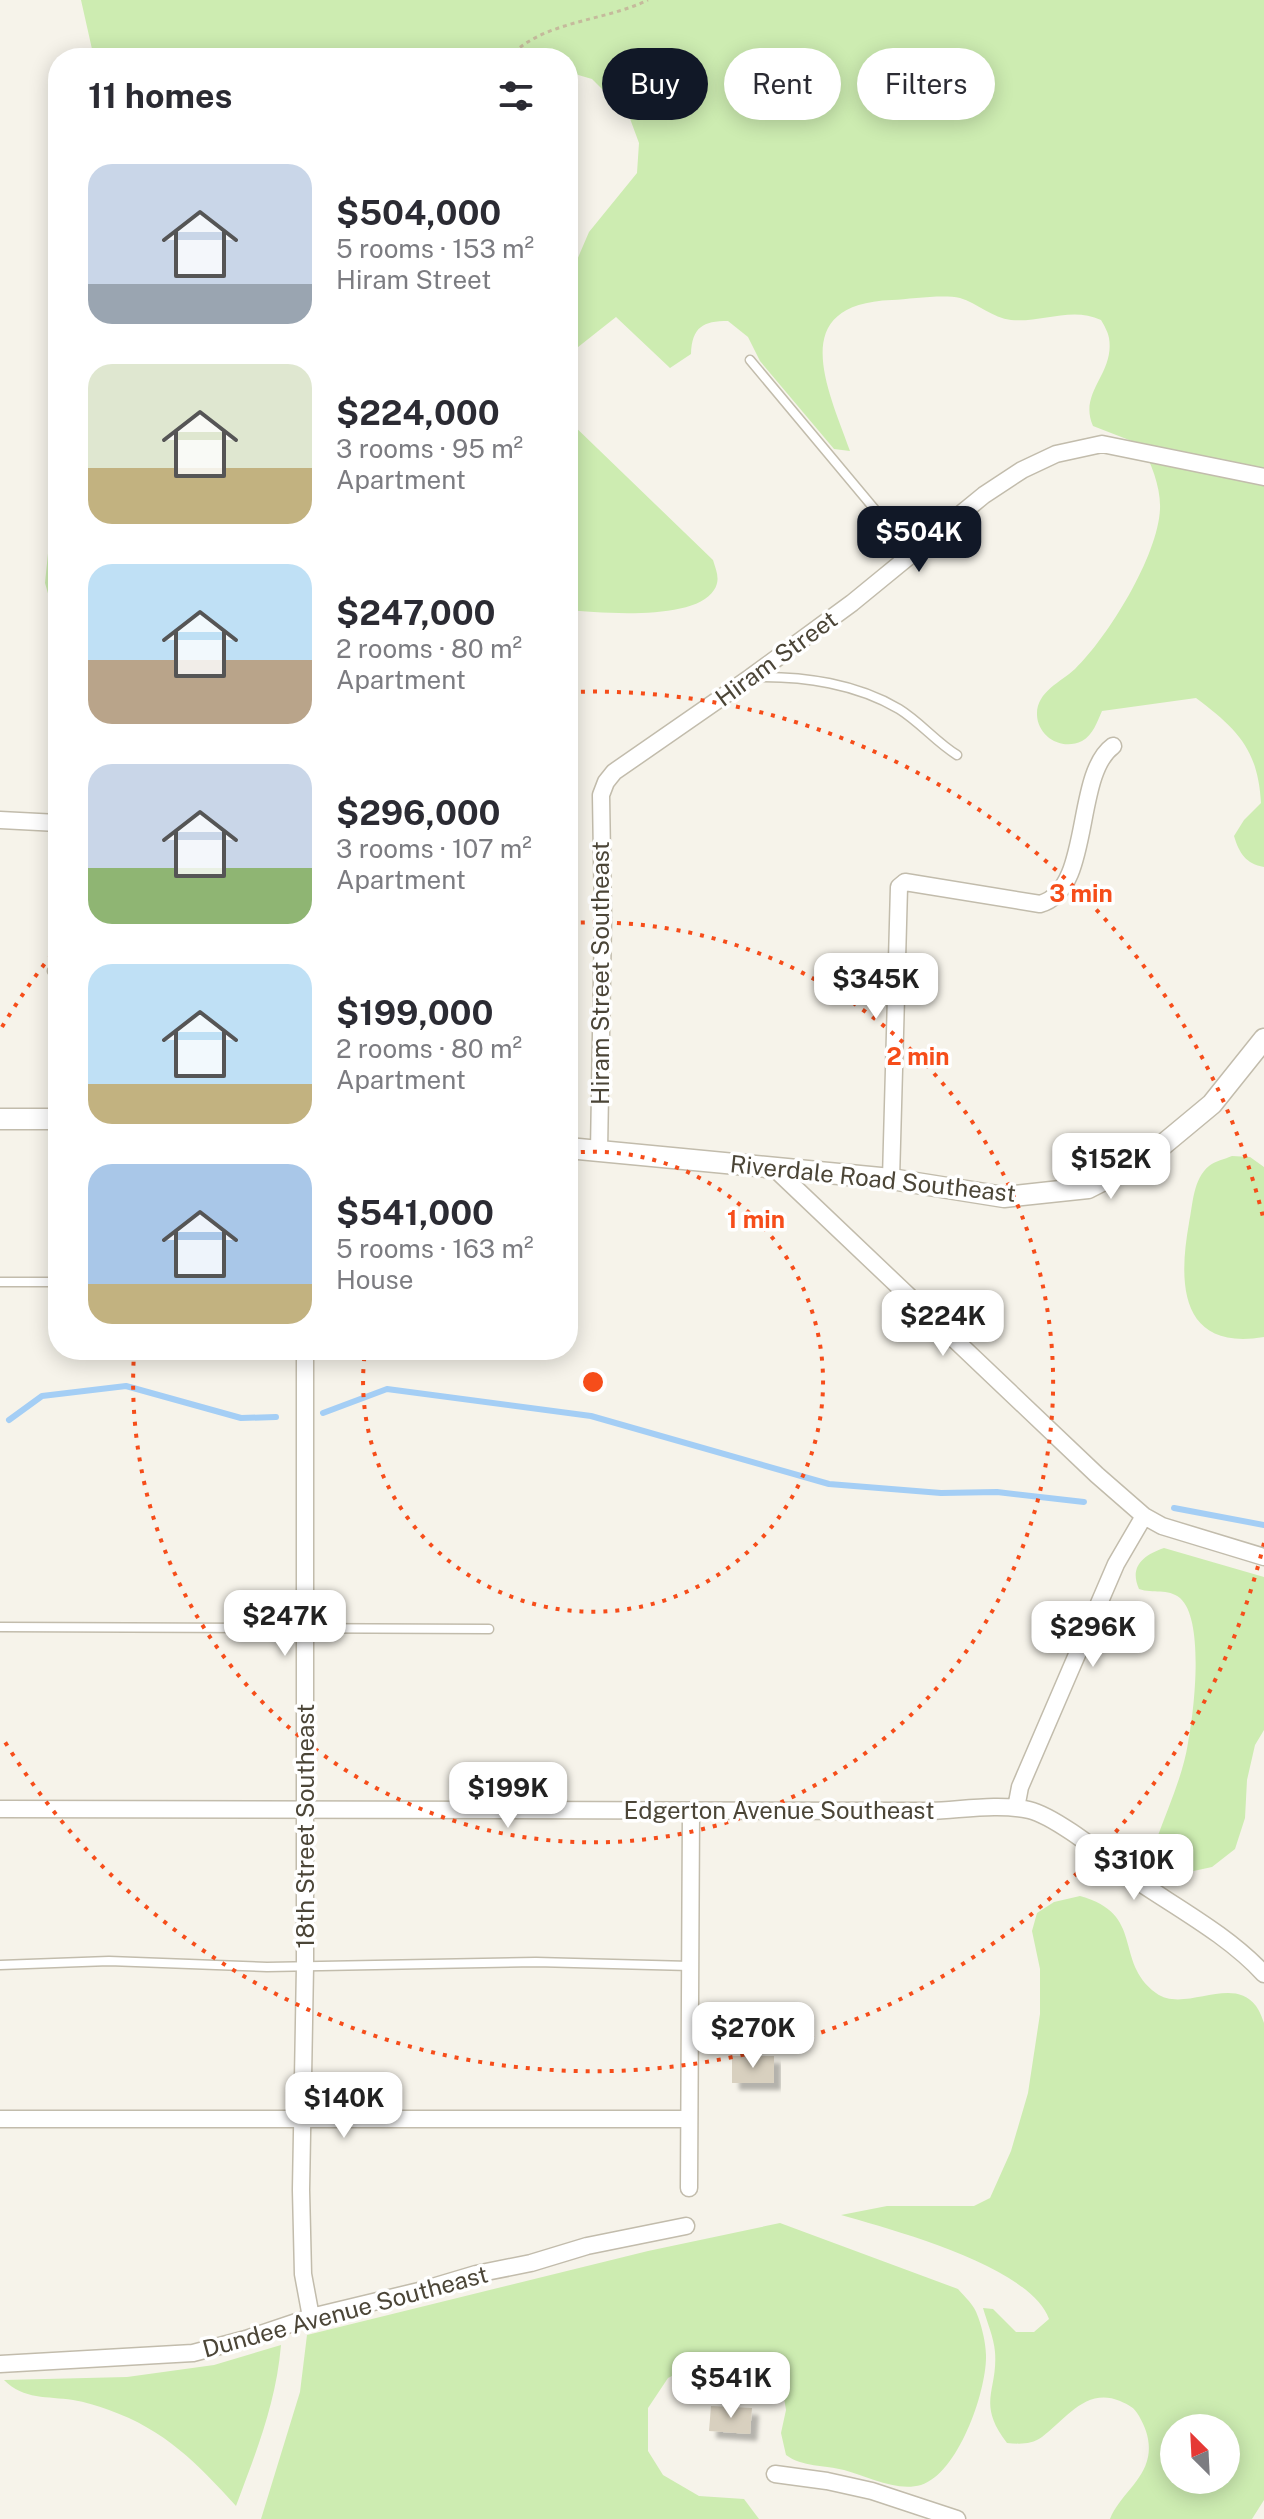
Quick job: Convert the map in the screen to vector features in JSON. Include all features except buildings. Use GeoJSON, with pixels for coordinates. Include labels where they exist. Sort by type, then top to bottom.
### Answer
{"type":"FeatureCollection","features":[{"type":"Feature","properties":{"kind":"street","name":"Hiram Street"},"geometry":{"type":"LineString","coordinates":[[601,795],[614,772],[751,677],[984,495],[1045,459],[1077,448],[1102,444],[1264,477]]}},
{"type":"Feature","properties":{"kind":"street"},"geometry":{"type":"LineString","coordinates":[[891,1179],[899,887],[905,882],[1040,904],[1049,901],[1066,884],[1095,777],[1104,756],[1113,746]]}},
{"type":"Feature","properties":{"kind":"street","name":"Hiram Street Southeast"},"geometry":{"type":"LineString","coordinates":[[599,1151],[603,918],[601,795]]}},
{"type":"Feature","properties":{"kind":"street"},"geometry":{"type":"LineString","coordinates":[[0,820],[48,822]]}},
{"type":"Feature","properties":{"kind":"street","name":"Riverdale Road Southeast"},"geometry":{"type":"LineString","coordinates":[[578,1149],[891,1179],[1004,1197],[1088,1188],[1147,1158],[1212,1104],[1264,1039]]}},
{"type":"Feature","properties":{"kind":"street"},"geometry":{"type":"LineString","coordinates":[[0,1119],[48,1119]]}},
{"type":"Feature","properties":{"kind":"street"},"geometry":{"type":"LineString","coordinates":[[773,1167],[1144,1516],[1162,1526],[1264,1557]]}},
{"type":"Feature","properties":{"kind":"street","name":"18th Street Southeast"},"geometry":{"type":"LineString","coordinates":[[305,1360],[305,1966],[301,2190],[303,2274],[311,2317]]}},
{"type":"Feature","properties":{"kind":"street"},"geometry":{"type":"LineString","coordinates":[[1144,1516],[1116,1564],[1020,1787],[1016,1808],[1041,1815],[1092,1847],[1222,1939],[1264,1974]]}},
{"type":"Feature","properties":{"kind":"street","name":"Edgerton Avenue Southeast"},"geometry":{"type":"LineString","coordinates":[[0,1809],[931,1811],[1016,1808]]}},
{"type":"Feature","properties":{"kind":"street"},"geometry":{"type":"LineString","coordinates":[[689,2188],[691,1811]]}},
{"type":"Feature","properties":{"kind":"street"},"geometry":{"type":"LineString","coordinates":[[0,2119],[688,2119]]}},
{"type":"Feature","properties":{"kind":"street","name":"Dundee Avenue Southeast"},"geometry":{"type":"LineString","coordinates":[[0,2364],[193,2353],[311,2317],[476,2274],[531,2263],[587,2246],[686,2226]]}},
{"type":"Feature","properties":{"kind":"street"},"geometry":{"type":"LineString","coordinates":[[775,2474],[872,2491],[957,2519]]}},
{"type":"Feature","properties":{"kind":"lane"},"geometry":{"type":"LineString","coordinates":[[750,360],[892,530],[904,560]]}},
{"type":"Feature","properties":{"kind":"lane"},"geometry":{"type":"LineString","coordinates":[[751,677],[799,678],[834,684],[874,697],[899,709],[957,755]]}},
{"type":"Feature","properties":{"kind":"lane"},"geometry":{"type":"LineString","coordinates":[[0,1282],[48,1282]]}},
{"type":"Feature","properties":{"kind":"lane"},"geometry":{"type":"LineString","coordinates":[[0,1627],[489,1629]]}},
{"type":"Feature","properties":{"kind":"lane"},"geometry":{"type":"LineString","coordinates":[[0,1965],[109,1961],[305,1966],[536,1962],[690,1966]]}},
{"type":"Feature","properties":{"kind":"path"},"geometry":{"type":"LineString","coordinates":[[517,48],[535,37],[648,0]]}},
{"type":"Feature","properties":{"kind":"green space"},"geometry":{"type":"Polygon","coordinates":[[[81,0],[1264,0],[1264,867],[1244,857],[1234,836],[1261,803],[1250,754],[1234,731],[1196,698],[1102,711],[1089,735],[1074,744],[1052,740],[1038,723],[1038,707],[1045,694],[1088,655],[1129,595],[1151,549],[1160,509],[1159,492],[1142,445],[1093,426],[1090,403],[1109,351],[1108,336],[1101,320],[1068,315],[1011,320],[953,297],[859,305],[837,316],[826,333],[823,353],[825,376],[850,451],[834,449],[760,361],[748,337],[728,321],[700,327],[694,337],[691,354],[670,368],[616,317],[578,347],[578,258],[589,232],[637,173],[639,143],[630,120],[708,120],[708,48],[602,48],[602,89],[592,79],[578,75],[578,48],[92,48],[81,0]]]}},
{"type":"Feature","properties":{"kind":"green space"},"geometry":{"type":"Polygon","coordinates":[[[578,430],[713,560],[717,575],[714,590],[704,600],[688,607],[646,613],[578,611],[578,430]]]}},
{"type":"Feature","properties":{"kind":"green space"},"geometry":{"type":"Polygon","coordinates":[[[48,553],[48,594],[45,583],[48,553]]]}},
{"type":"Feature","properties":{"kind":"green space"},"geometry":{"type":"Polygon","coordinates":[[[1232,1156],[1250,1157],[1264,1167],[1264,1337],[1236,1339],[1215,1334],[1200,1323],[1191,1308],[1186,1290],[1186,1246],[1197,1185],[1209,1166],[1232,1156]]]}},
{"type":"Feature","properties":{"kind":"green space"},"geometry":{"type":"Polygon","coordinates":[[[1164,1548],[1264,1577],[1264,1730],[1255,1745],[1247,1780],[1245,1818],[1235,1849],[1212,1867],[1189,1872],[1166,1860],[1157,1838],[1186,1755],[1195,1689],[1193,1626],[1188,1609],[1180,1598],[1170,1593],[1139,1589],[1136,1581],[1137,1568],[1144,1558],[1164,1548]]]}},
{"type":"Feature","properties":{"kind":"green space"},"geometry":{"type":"Polygon","coordinates":[[[1080,1896],[1100,1904],[1114,1914],[1122,1926],[1135,1967],[1156,1993],[1180,1999],[1234,1993],[1246,1997],[1256,2006],[1264,2023],[1264,2500],[1252,2519],[1110,2519],[1141,2474],[1149,2451],[1147,2435],[1139,2416],[1120,2401],[1097,2398],[1087,2401],[1038,2440],[1007,2443],[992,2417],[990,2407],[995,2352],[983,2308],[993,2309],[1016,2332],[1034,2332],[1049,2319],[1037,2300],[1016,2282],[957,2253],[841,2215],[887,2206],[974,2206],[990,2198],[1011,2151],[1028,2093],[1040,2014],[1040,1969],[1032,1931],[1037,1913],[1054,1902],[1080,1896]]]}},
{"type":"Feature","properties":{"kind":"green space"},"geometry":{"type":"Polygon","coordinates":[[[780,2223],[958,2289],[974,2308],[986,2350],[981,2389],[976,2409],[958,2449],[934,2478],[921,2485],[902,2486],[792,2459],[786,2455],[781,2433],[786,2410],[781,2379],[764,2364],[732,2358],[699,2362],[668,2378],[648,2408],[648,2451],[663,2475],[699,2496],[744,2499],[759,2519],[261,2519],[300,2392],[307,2335],[648,2251],[780,2223]]]}},
{"type":"Feature","properties":{"kind":"green space"},"geometry":{"type":"Polygon","coordinates":[[[281,2345],[270,2408],[236,2506],[179,2449],[147,2427],[91,2404],[28,2394],[4,2380],[127,2377],[214,2365],[281,2345]]]}},
{"type":"Feature","properties":{"kind":"waterway"},"geometry":{"type":"LineString","coordinates":[[9,1420],[42,1396],[126,1386],[241,1418],[276,1417]]}},
{"type":"Feature","properties":{"kind":"waterway"},"geometry":{"type":"LineString","coordinates":[[323,1413],[387,1389],[591,1416],[829,1484],[941,1493],[997,1492],[1084,1502]]}},
{"type":"Feature","properties":{"kind":"waterway"},"geometry":{"type":"LineString","coordinates":[[1174,1508],[1264,1525]]}}]}
